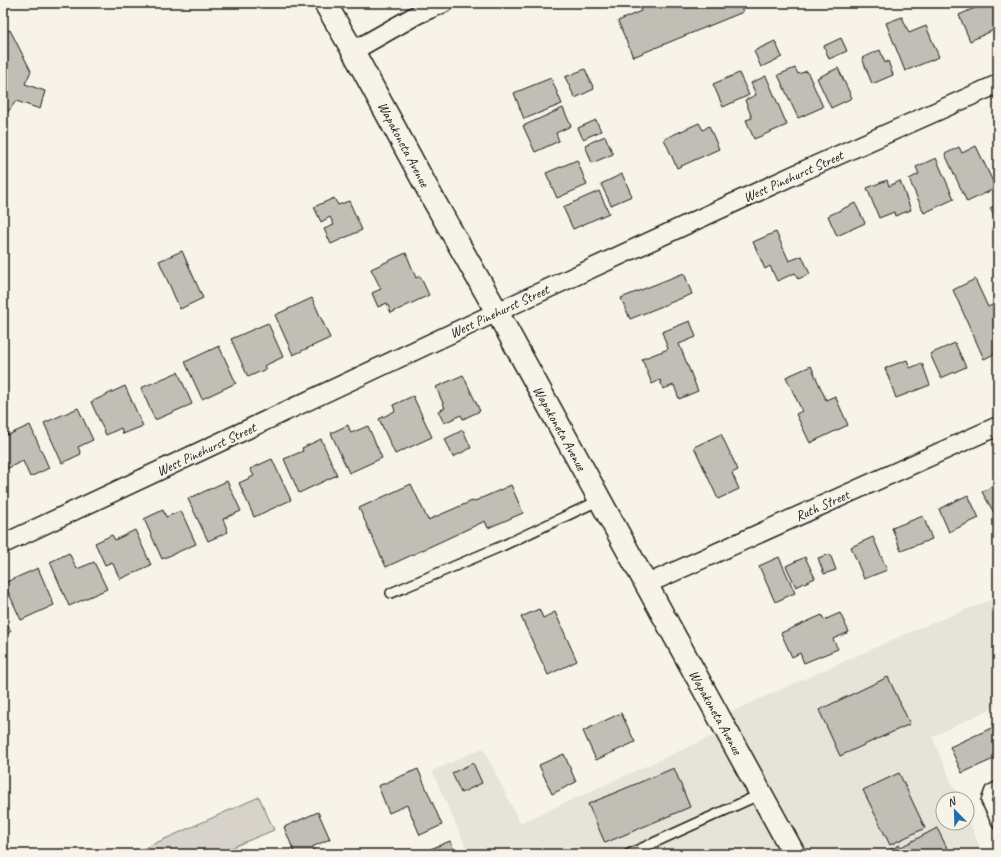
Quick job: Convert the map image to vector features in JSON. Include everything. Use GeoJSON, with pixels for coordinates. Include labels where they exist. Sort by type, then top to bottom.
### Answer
{"type":"FeatureCollection","features":[{"type":"Feature","properties":{"kind":"main road","name":"Wapakoneta Avenue"},"geometry":{"type":"LineString","coordinates":[[325,3],[353,51],[433,199],[647,584],[794,854]]}},
{"type":"Feature","properties":{"kind":"street"},"geometry":{"type":"LineString","coordinates":[[353,51],[418,14],[444,3]]}},
{"type":"Feature","properties":{"kind":"street","name":"West Pinehurst Street"},"geometry":{"type":"LineString","coordinates":[[3,544],[497,312],[805,170],[998,84]]}},
{"type":"Feature","properties":{"kind":"street","name":"Ruth Street"},"geometry":{"type":"LineString","coordinates":[[647,584],[998,426]]}},
{"type":"Feature","properties":{"kind":"lane"},"geometry":{"type":"LineString","coordinates":[[391,594],[502,546],[600,500]]}},
{"type":"Feature","properties":{"kind":"lane"},"geometry":{"type":"LineString","coordinates":[[998,786],[990,790],[986,801],[998,824]]}},
{"type":"Feature","properties":{"kind":"lane"},"geometry":{"type":"LineString","coordinates":[[629,854],[761,794]]}},
{"type":"Feature","properties":{"kind":"shaded area"},"geometry":{"type":"Polygon","coordinates":[[[998,597],[998,705],[932,737],[956,791],[935,791],[935,831],[973,831],[983,854],[469,854],[432,771],[483,748],[520,823],[726,730],[719,717],[917,629],[998,597]]]}},
{"type":"Feature","properties":{"kind":"shaded area"},"geometry":{"type":"Polygon","coordinates":[[[259,797],[274,830],[216,854],[131,854],[259,797]]]}},
{"type":"Feature","properties":{"kind":"building"},"geometry":{"type":"Polygon","coordinates":[[[638,3],[743,3],[740,4],[743,12],[633,57],[618,21],[641,11],[638,3]]]}},
{"type":"Feature","properties":{"kind":"building"},"geometry":{"type":"Polygon","coordinates":[[[986,3],[998,3],[998,20],[994,21],[998,28],[970,41],[959,15],[986,3]]]}},
{"type":"Feature","properties":{"kind":"building"},"geometry":{"type":"Polygon","coordinates":[[[902,17],[909,33],[926,26],[939,57],[905,71],[886,23],[902,17]]]}},
{"type":"Feature","properties":{"kind":"building"},"geometry":{"type":"Polygon","coordinates":[[[10,30],[31,71],[25,84],[45,91],[40,109],[16,101],[7,113],[3,115],[3,33],[10,30]]]}},
{"type":"Feature","properties":{"kind":"building"},"geometry":{"type":"Polygon","coordinates":[[[841,38],[847,51],[829,59],[824,46],[841,38]]]}},
{"type":"Feature","properties":{"kind":"building"},"geometry":{"type":"Polygon","coordinates":[[[775,41],[782,57],[761,67],[754,51],[775,41]]]}},
{"type":"Feature","properties":{"kind":"building"},"geometry":{"type":"Polygon","coordinates":[[[880,50],[885,63],[888,61],[893,75],[872,84],[862,58],[880,50]]]}},
{"type":"Feature","properties":{"kind":"building"},"geometry":{"type":"Polygon","coordinates":[[[795,68],[798,74],[807,71],[823,107],[798,118],[778,75],[795,68]]]}},
{"type":"Feature","properties":{"kind":"building"},"geometry":{"type":"Polygon","coordinates":[[[838,68],[852,98],[831,108],[817,78],[838,68]]]}},
{"type":"Feature","properties":{"kind":"building"},"geometry":{"type":"Polygon","coordinates":[[[585,69],[594,89],[575,98],[565,77],[585,69]]]}},
{"type":"Feature","properties":{"kind":"building"},"geometry":{"type":"Polygon","coordinates":[[[739,73],[749,95],[723,107],[713,84],[739,73]]]}},
{"type":"Feature","properties":{"kind":"building"},"geometry":{"type":"Polygon","coordinates":[[[766,76],[787,125],[754,139],[746,120],[752,118],[745,100],[756,95],[751,83],[766,76]]]}},
{"type":"Feature","properties":{"kind":"building"},"geometry":{"type":"Polygon","coordinates":[[[551,78],[562,104],[524,119],[514,93],[551,78]]]}},
{"type":"Feature","properties":{"kind":"building"},"geometry":{"type":"Polygon","coordinates":[[[563,108],[571,126],[556,133],[559,141],[535,152],[523,126],[563,108]]]}},
{"type":"Feature","properties":{"kind":"building"},"geometry":{"type":"Polygon","coordinates":[[[596,120],[601,131],[583,139],[578,128],[596,120]]]}},
{"type":"Feature","properties":{"kind":"building"},"geometry":{"type":"Polygon","coordinates":[[[699,123],[703,130],[709,126],[719,149],[677,168],[664,139],[699,123]]]}},
{"type":"Feature","properties":{"kind":"building"},"geometry":{"type":"Polygon","coordinates":[[[605,136],[613,154],[592,163],[585,145],[605,136]]]}},
{"type":"Feature","properties":{"kind":"building"},"geometry":{"type":"Polygon","coordinates":[[[976,146],[996,188],[967,202],[945,154],[959,147],[962,153],[976,146]]]}},
{"type":"Feature","properties":{"kind":"building"},"geometry":{"type":"Polygon","coordinates":[[[936,158],[954,199],[924,213],[909,179],[919,174],[916,167],[936,158]]]}},
{"type":"Feature","properties":{"kind":"building"},"geometry":{"type":"Polygon","coordinates":[[[577,160],[587,185],[557,198],[546,173],[577,160]]]}},
{"type":"Feature","properties":{"kind":"building"},"geometry":{"type":"Polygon","coordinates":[[[622,174],[632,196],[611,205],[601,184],[622,174]]]}},
{"type":"Feature","properties":{"kind":"building"},"geometry":{"type":"Polygon","coordinates":[[[887,180],[889,186],[900,181],[911,210],[895,216],[894,212],[879,218],[867,188],[887,180]]]}},
{"type":"Feature","properties":{"kind":"building"},"geometry":{"type":"Polygon","coordinates":[[[599,191],[609,213],[573,229],[563,207],[599,191]]]}},
{"type":"Feature","properties":{"kind":"building"},"geometry":{"type":"Polygon","coordinates":[[[334,198],[338,205],[349,201],[362,230],[331,244],[324,229],[334,225],[330,217],[321,222],[314,207],[334,198]]]}},
{"type":"Feature","properties":{"kind":"building"},"geometry":{"type":"Polygon","coordinates":[[[855,203],[865,223],[837,236],[828,216],[855,203]]]}},
{"type":"Feature","properties":{"kind":"building"},"geometry":{"type":"Polygon","coordinates":[[[998,205],[998,225],[990,208],[998,205]]]}},
{"type":"Feature","properties":{"kind":"building"},"geometry":{"type":"Polygon","coordinates":[[[776,232],[789,261],[802,256],[810,274],[798,279],[795,273],[777,281],[770,266],[765,269],[753,242],[776,232]]]}},
{"type":"Feature","properties":{"kind":"building"},"geometry":{"type":"Polygon","coordinates":[[[182,251],[203,298],[180,309],[159,261],[182,251]]]}},
{"type":"Feature","properties":{"kind":"building"},"geometry":{"type":"Polygon","coordinates":[[[406,253],[416,278],[420,276],[429,295],[391,313],[387,303],[378,307],[372,293],[381,289],[371,269],[406,253]]]}},
{"type":"Feature","properties":{"kind":"building"},"geometry":{"type":"Polygon","coordinates":[[[684,273],[692,294],[630,319],[621,298],[684,273]]]}},
{"type":"Feature","properties":{"kind":"building"},"geometry":{"type":"Polygon","coordinates":[[[975,279],[988,307],[994,304],[998,313],[998,352],[984,359],[953,290],[975,279]]]}},
{"type":"Feature","properties":{"kind":"building"},"geometry":{"type":"Polygon","coordinates":[[[312,298],[330,338],[293,355],[275,315],[312,298]]]}},
{"type":"Feature","properties":{"kind":"building"},"geometry":{"type":"Polygon","coordinates":[[[690,321],[696,337],[679,344],[698,391],[679,399],[674,385],[663,389],[660,380],[652,384],[642,359],[668,349],[662,332],[690,321]]]}},
{"type":"Feature","properties":{"kind":"building"},"geometry":{"type":"Polygon","coordinates":[[[268,323],[283,357],[264,366],[266,369],[248,377],[231,339],[268,323]]]}},
{"type":"Feature","properties":{"kind":"building"},"geometry":{"type":"Polygon","coordinates":[[[955,343],[966,367],[941,378],[930,354],[955,343]]]}},
{"type":"Feature","properties":{"kind":"building"},"geometry":{"type":"Polygon","coordinates":[[[219,346],[236,383],[202,399],[185,362],[219,346]]]}},
{"type":"Feature","properties":{"kind":"building"},"geometry":{"type":"Polygon","coordinates":[[[907,360],[910,368],[922,363],[930,385],[896,398],[885,368],[907,360]]]}},
{"type":"Feature","properties":{"kind":"building"},"geometry":{"type":"Polygon","coordinates":[[[811,366],[826,400],[835,396],[848,425],[810,443],[796,414],[802,411],[786,377],[811,366]]]}},
{"type":"Feature","properties":{"kind":"building"},"geometry":{"type":"Polygon","coordinates":[[[178,372],[192,404],[155,420],[141,388],[178,372]]]}},
{"type":"Feature","properties":{"kind":"building"},"geometry":{"type":"Polygon","coordinates":[[[463,375],[480,411],[463,419],[461,415],[444,423],[438,411],[445,408],[436,387],[463,375]]]}},
{"type":"Feature","properties":{"kind":"building"},"geometry":{"type":"Polygon","coordinates":[[[125,386],[143,426],[123,434],[121,428],[106,435],[91,402],[125,386]]]}},
{"type":"Feature","properties":{"kind":"building"},"geometry":{"type":"Polygon","coordinates":[[[413,396],[432,437],[395,454],[379,419],[395,411],[393,405],[413,396]]]}},
{"type":"Feature","properties":{"kind":"building"},"geometry":{"type":"Polygon","coordinates":[[[78,408],[93,440],[78,447],[81,454],[62,463],[44,423],[78,408]]]}},
{"type":"Feature","properties":{"kind":"building"},"geometry":{"type":"Polygon","coordinates":[[[30,425],[49,468],[30,477],[23,461],[6,469],[3,463],[3,427],[8,435],[30,425]]]}},
{"type":"Feature","properties":{"kind":"building"},"geometry":{"type":"Polygon","coordinates":[[[348,425],[351,433],[368,426],[382,458],[349,473],[331,433],[348,425]]]}},
{"type":"Feature","properties":{"kind":"building"},"geometry":{"type":"Polygon","coordinates":[[[463,430],[471,448],[453,457],[445,439],[463,430]]]}},
{"type":"Feature","properties":{"kind":"building"},"geometry":{"type":"Polygon","coordinates":[[[721,434],[738,470],[732,473],[739,489],[718,499],[694,447],[721,434]]]}},
{"type":"Feature","properties":{"kind":"building"},"geometry":{"type":"Polygon","coordinates":[[[321,439],[337,475],[299,493],[284,459],[303,451],[302,448],[321,439]]]}},
{"type":"Feature","properties":{"kind":"building"},"geometry":{"type":"Polygon","coordinates":[[[272,459],[291,500],[254,517],[239,483],[254,476],[250,469],[272,459]]]}},
{"type":"Feature","properties":{"kind":"building"},"geometry":{"type":"Polygon","coordinates":[[[227,481],[241,511],[223,519],[228,532],[208,541],[188,499],[227,481]]]}},
{"type":"Feature","properties":{"kind":"building"},"geometry":{"type":"Polygon","coordinates":[[[998,483],[998,515],[996,516],[982,492],[998,483]]]}},
{"type":"Feature","properties":{"kind":"building"},"geometry":{"type":"Polygon","coordinates":[[[411,484],[428,520],[511,485],[523,513],[488,528],[485,521],[386,567],[359,508],[411,484]]]}},
{"type":"Feature","properties":{"kind":"building"},"geometry":{"type":"Polygon","coordinates":[[[968,495],[979,518],[949,532],[939,509],[968,495]]]}},
{"type":"Feature","properties":{"kind":"building"},"geometry":{"type":"Polygon","coordinates":[[[163,510],[166,517],[181,511],[196,544],[162,559],[144,519],[163,510]]]}},
{"type":"Feature","properties":{"kind":"building"},"geometry":{"type":"Polygon","coordinates":[[[923,516],[932,539],[901,551],[892,528],[923,516]]]}},
{"type":"Feature","properties":{"kind":"building"},"geometry":{"type":"Polygon","coordinates":[[[135,530],[151,565],[120,579],[112,562],[105,565],[95,543],[112,535],[115,540],[135,530]]]}},
{"type":"Feature","properties":{"kind":"building"},"geometry":{"type":"Polygon","coordinates":[[[873,537],[887,570],[864,579],[851,547],[873,537]]]}},
{"type":"Feature","properties":{"kind":"building"},"geometry":{"type":"Polygon","coordinates":[[[69,553],[77,569],[94,562],[107,589],[69,606],[50,562],[69,553]]]}},
{"type":"Feature","properties":{"kind":"building"},"geometry":{"type":"Polygon","coordinates":[[[830,554],[836,570],[824,574],[818,558],[830,554]]]}},
{"type":"Feature","properties":{"kind":"building"},"geometry":{"type":"Polygon","coordinates":[[[779,557],[795,593],[775,602],[759,566],[779,557]]]}},
{"type":"Feature","properties":{"kind":"building"},"geometry":{"type":"Polygon","coordinates":[[[805,557],[815,578],[796,587],[786,566],[805,557]]]}},
{"type":"Feature","properties":{"kind":"building"},"geometry":{"type":"Polygon","coordinates":[[[38,568],[54,605],[21,620],[4,583],[38,568]]]}},
{"type":"Feature","properties":{"kind":"building"},"geometry":{"type":"Polygon","coordinates":[[[539,609],[543,618],[555,612],[577,661],[548,675],[521,617],[539,609]]]}},
{"type":"Feature","properties":{"kind":"building"},"geometry":{"type":"Polygon","coordinates":[[[840,613],[849,632],[833,639],[838,649],[804,663],[800,653],[792,657],[781,633],[822,615],[824,620],[840,613]]]}},
{"type":"Feature","properties":{"kind":"building"},"geometry":{"type":"Polygon","coordinates":[[[3,618],[11,631],[3,637],[3,618]]]}},
{"type":"Feature","properties":{"kind":"building"},"geometry":{"type":"Polygon","coordinates":[[[888,677],[910,724],[840,756],[819,710],[888,677]]]}},
{"type":"Feature","properties":{"kind":"building"},"geometry":{"type":"Polygon","coordinates":[[[621,713],[635,742],[596,760],[583,731],[621,713]]]}},
{"type":"Feature","properties":{"kind":"building"},"geometry":{"type":"Polygon","coordinates":[[[998,725],[998,757],[962,773],[950,747],[998,725]]]}},
{"type":"Feature","properties":{"kind":"building"},"geometry":{"type":"Polygon","coordinates":[[[564,754],[576,782],[552,794],[539,765],[564,754]]]}},
{"type":"Feature","properties":{"kind":"building"},"geometry":{"type":"Polygon","coordinates":[[[473,763],[482,783],[461,793],[452,773],[473,763]]]}},
{"type":"Feature","properties":{"kind":"building"},"geometry":{"type":"Polygon","coordinates":[[[674,768],[690,807],[605,843],[588,804],[674,768]]]}},
{"type":"Feature","properties":{"kind":"building"},"geometry":{"type":"Polygon","coordinates":[[[418,769],[442,825],[420,835],[407,805],[389,813],[378,786],[418,769]]]}},
{"type":"Feature","properties":{"kind":"building"},"geometry":{"type":"Polygon","coordinates":[[[899,773],[925,828],[890,845],[863,790],[899,773]]]}},
{"type":"Feature","properties":{"kind":"building"},"geometry":{"type":"Polygon","coordinates":[[[318,812],[330,839],[312,847],[315,854],[295,854],[284,827],[318,812]]]}},
{"type":"Feature","properties":{"kind":"building"},"geometry":{"type":"Polygon","coordinates":[[[935,829],[935,831],[938,831],[947,848],[942,851],[943,854],[881,854],[900,845],[901,847],[935,829]]]}},
{"type":"Feature","properties":{"kind":"building"},"geometry":{"type":"Polygon","coordinates":[[[450,841],[456,854],[429,854],[428,850],[450,841]]]}}]}
